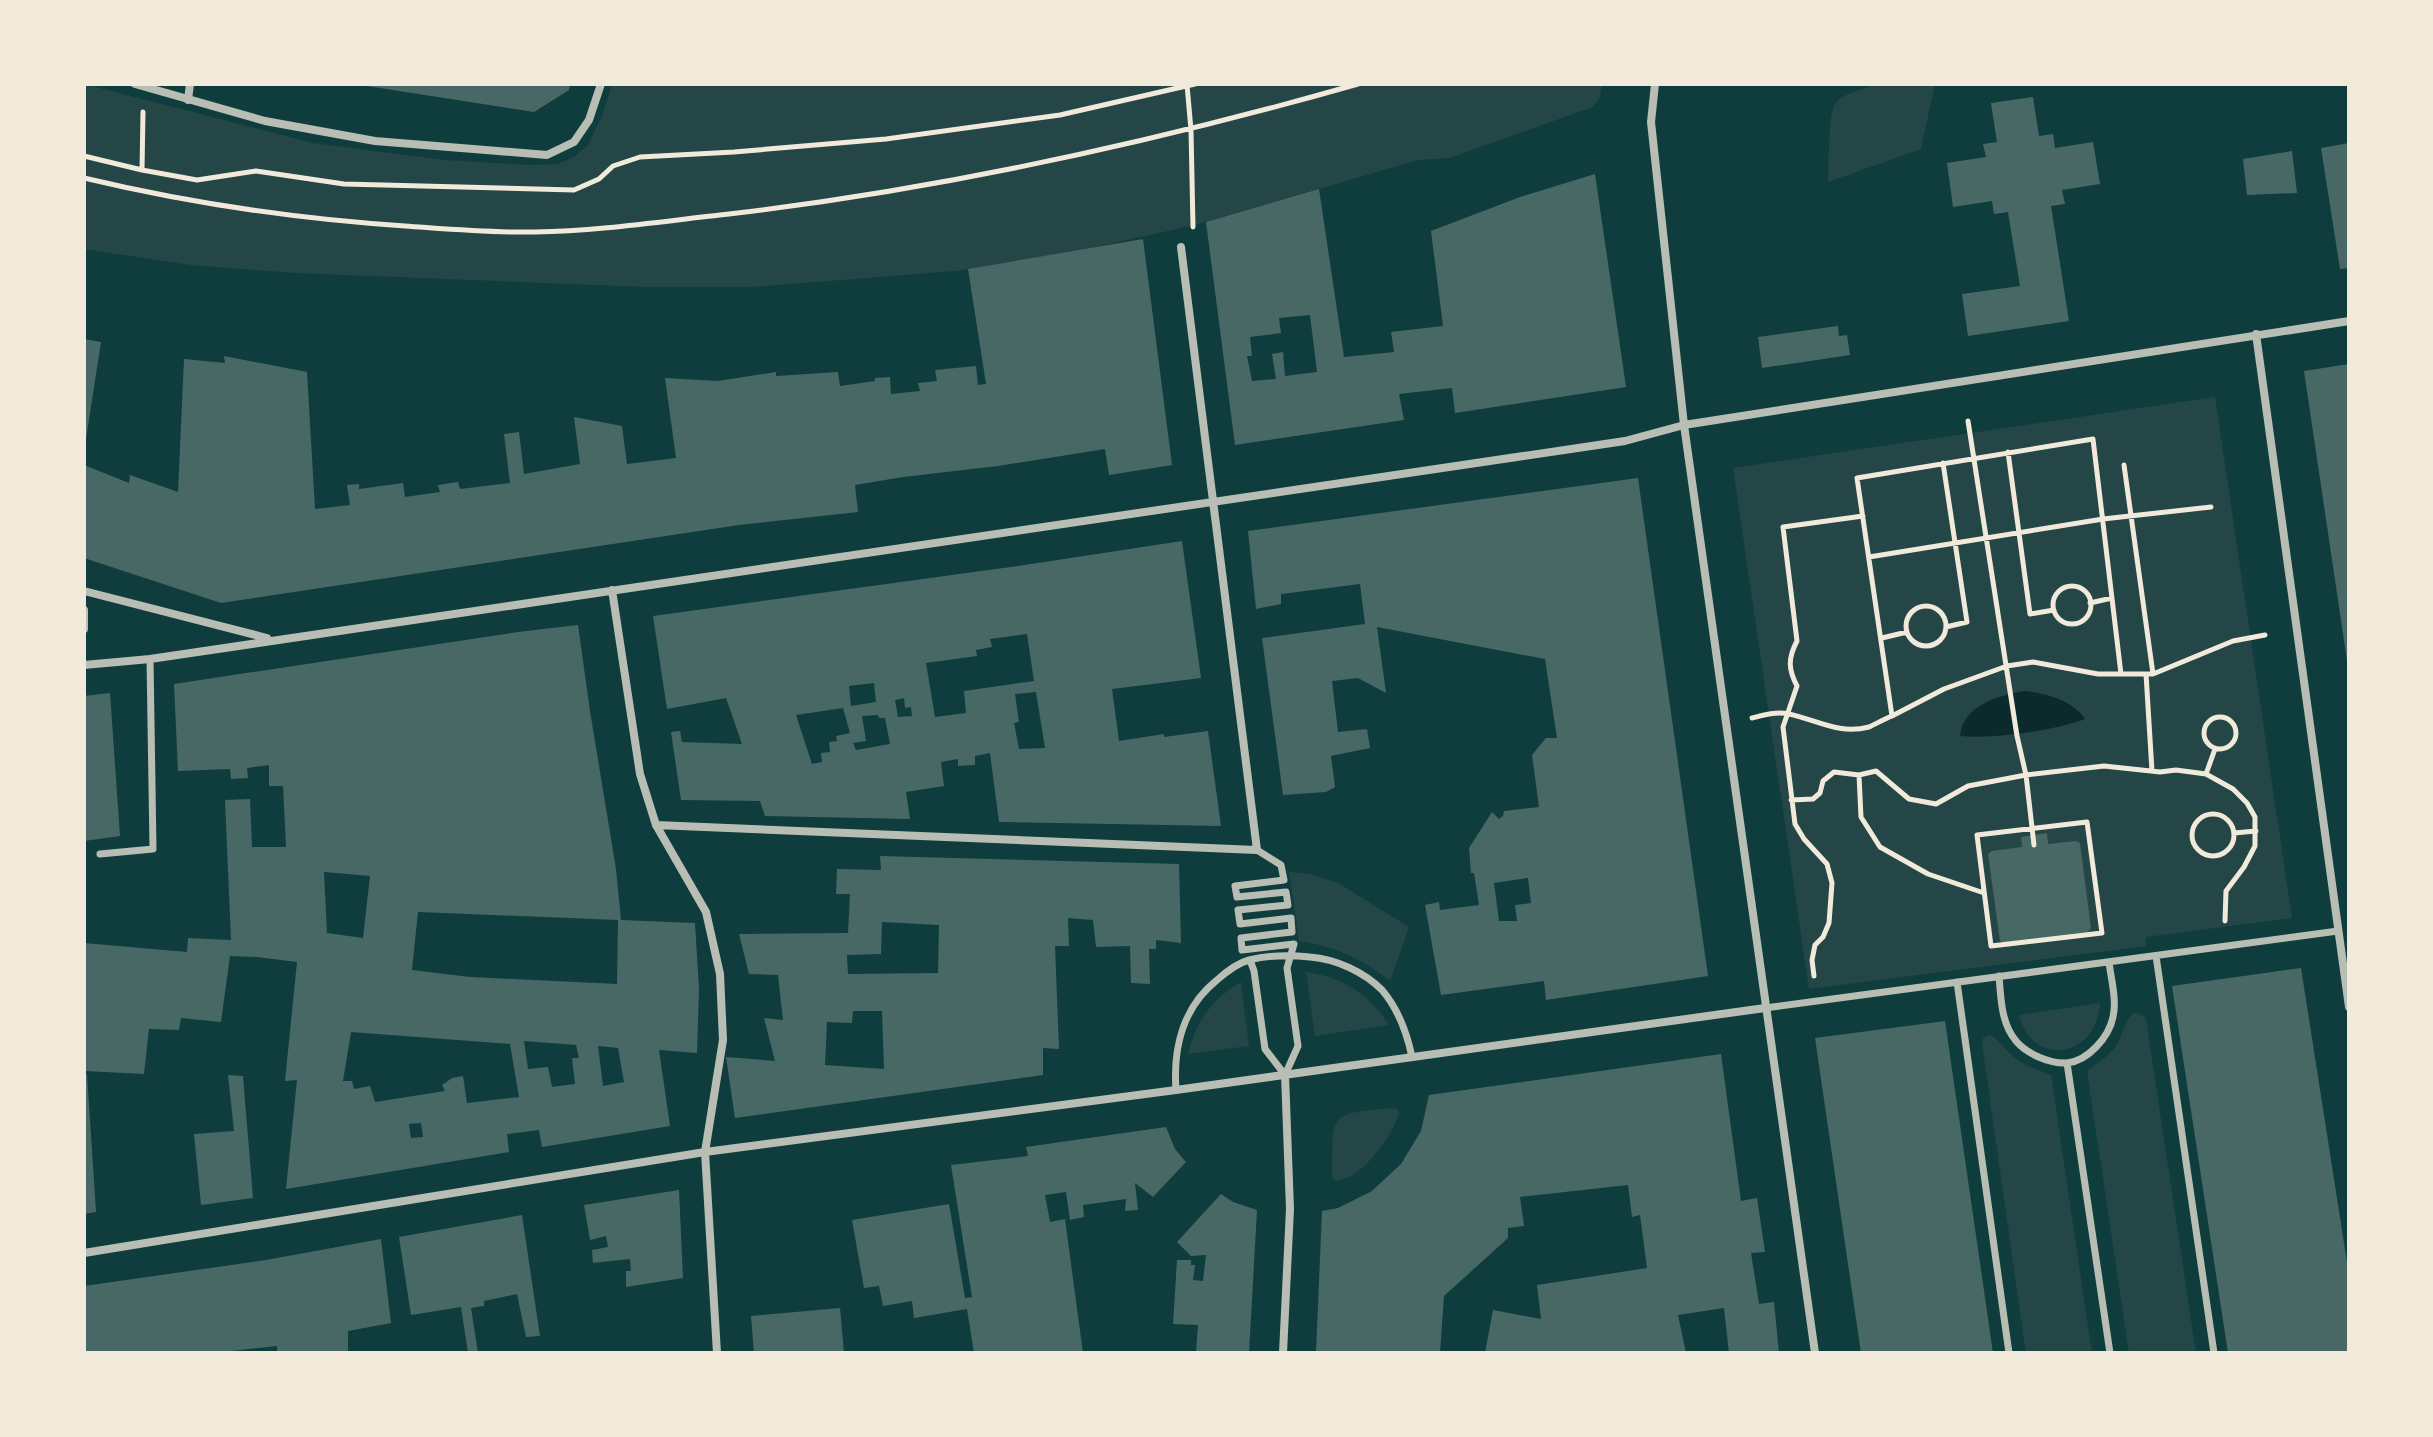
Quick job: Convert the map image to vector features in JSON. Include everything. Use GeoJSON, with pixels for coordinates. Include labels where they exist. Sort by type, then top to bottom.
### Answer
{"type":"FeatureCollection","features":[{"type":"Feature","properties":{"kind":"street"},"geometry":{"type":"LineString","coordinates":[[188,100],[190,84]]}},
{"type":"Feature","properties":{"kind":"street"},"geometry":{"type":"LineString","coordinates":[[140,85],[265,121],[375,141],[547,155],[574,142],[589,120],[601,84]]}},
{"type":"Feature","properties":{"kind":"street"},"geometry":{"type":"LineString","coordinates":[[1655,84],[1651,122],[1684,425],[1815,1353]]}},
{"type":"Feature","properties":{"kind":"street"},"geometry":{"type":"LineString","coordinates":[[1181,247],[1257,850]]}},
{"type":"Feature","properties":{"kind":"street"},"geometry":{"type":"LineString","coordinates":[[84,665],[150,659],[1625,441],[1684,425],[2349,321]]}},
{"type":"Feature","properties":{"kind":"street"},"geometry":{"type":"LineString","coordinates":[[2256,334],[2349,1007]]}},
{"type":"Feature","properties":{"kind":"street"},"geometry":{"type":"LineString","coordinates":[[612,590],[640,774],[656,825],[706,912],[720,974],[723,1040],[705,1152],[717,1353]]}},
{"type":"Feature","properties":{"kind":"street"},"geometry":{"type":"LineString","coordinates":[[84,591],[271,640]]}},
{"type":"Feature","properties":{"kind":"street"},"geometry":{"type":"LineString","coordinates":[[84,610],[84,629]]}},
{"type":"Feature","properties":{"kind":"street"},"geometry":{"type":"LineString","coordinates":[[100,854],[153,849],[150,659]]}},
{"type":"Feature","properties":{"kind":"street"},"geometry":{"type":"LineString","coordinates":[[656,825],[1257,850],[1281,865],[1284,880],[1235,886],[1237,897],[1286,892],[1288,905],[1238,910],[1240,924],[1291,918],[1292,932],[1241,938],[1242,950],[1294,944],[1287,968],[1298,1046],[1285,1075],[1290,1209],[1283,1353]]}},
{"type":"Feature","properties":{"kind":"street"},"geometry":{"type":"LineString","coordinates":[[84,1253],[705,1152],[2349,930]]}},
{"type":"Feature","properties":{"kind":"street"},"geometry":{"type":"LineString","coordinates":[[1176,1090],[1174,1068],[1177,1045],[1194,1005],[1208,987],[1250,960],[1290,955],[1317,957],[1362,974],[1381,990],[1396,1010],[1407,1033],[1412,1057]]}},
{"type":"Feature","properties":{"kind":"street"},"geometry":{"type":"LineString","coordinates":[[2156,956],[2214,1353]]}},
{"type":"Feature","properties":{"kind":"street"},"geometry":{"type":"LineString","coordinates":[[1250,960],[1265,1049],[1285,1075]]}},
{"type":"Feature","properties":{"kind":"street"},"geometry":{"type":"LineString","coordinates":[[1999,976],[2003,1018],[2017,1043],[2050,1061],[2067,1063],[2083,1057],[2106,1035],[2113,1017],[2114,1003],[2109,962]]}},
{"type":"Feature","properties":{"kind":"street"},"geometry":{"type":"LineString","coordinates":[[1957,982],[2009,1353]]}},
{"type":"Feature","properties":{"kind":"street"},"geometry":{"type":"LineString","coordinates":[[2067,1063],[2110,1353]]}},
{"type":"Feature","properties":{"kind":"path"},"geometry":{"type":"LineString","coordinates":[[84,156],[197,180],[256,171],[344,184],[574,190],[599,179],[613,166],[640,157],[886,139],[1060,115],[1195,84]]}},
{"type":"Feature","properties":{"kind":"path"},"geometry":{"type":"LineString","coordinates":[[84,178],[159,196],[346,222],[535,232],[633,225],[845,199],[1018,167],[1191,130],[1358,84]]}},
{"type":"Feature","properties":{"kind":"path"},"geometry":{"type":"LineString","coordinates":[[140,85],[142,170]]}},
{"type":"Feature","properties":{"kind":"path"},"geometry":{"type":"LineString","coordinates":[[1181,247],[1194,231],[1187,85]]}},
{"type":"Feature","properties":{"kind":"path"},"geometry":{"type":"LineString","coordinates":[[1968,421],[2017,736],[2026,775],[2034,845]]}},
{"type":"Feature","properties":{"kind":"path"},"geometry":{"type":"LineString","coordinates":[[1892,716],[1857,478],[2093,439],[2121,674]]}},
{"type":"Feature","properties":{"kind":"path"},"geometry":{"type":"LineString","coordinates":[[2008,452],[2030,614],[2054,610]]}},
{"type":"Feature","properties":{"kind":"path"},"geometry":{"type":"LineString","coordinates":[[1943,463],[1967,622],[1946,627]]}},
{"type":"Feature","properties":{"kind":"path"},"geometry":{"type":"LineString","coordinates":[[2124,465],[2150,674],[2152,771]]}},
{"type":"Feature","properties":{"kind":"path"},"geometry":{"type":"LineString","coordinates":[[1869,557],[2103,519],[2211,507]]}},
{"type":"Feature","properties":{"kind":"path"},"geometry":{"type":"LineString","coordinates":[[1815,977],[1812,960],[1815,945],[1823,937],[1829,923],[1832,883],[1827,864],[1795,824],[1791,800],[1783,727],[1797,686],[1789,672],[1791,652],[1797,641],[1783,527],[1863,516]]}},
{"type":"Feature","properties":{"kind":"path"},"geometry":{"type":"LineString","coordinates":[[2068,586],[2080,588],[2088,596],[2088,614],[2079,622],[2073,624],[2061,620],[2054,610],[2054,598],[2068,586]]}},
{"type":"Feature","properties":{"kind":"path"},"geometry":{"type":"LineString","coordinates":[[2090,603],[2112,598]]}},
{"type":"Feature","properties":{"kind":"path"},"geometry":{"type":"LineString","coordinates":[[1923,607],[1937,609],[1945,620],[1942,638],[1932,645],[1919,645],[1907,632],[1906,625],[1911,613],[1923,607]]}},
{"type":"Feature","properties":{"kind":"path"},"geometry":{"type":"LineString","coordinates":[[1882,638],[1907,632]]}},
{"type":"Feature","properties":{"kind":"path"},"geometry":{"type":"LineString","coordinates":[[1752,718],[1788,713],[1832,728],[1869,727],[1944,689],[2007,666],[2033,662],[2098,674],[2150,674],[2233,641],[2265,635]]}},
{"type":"Feature","properties":{"kind":"path"},"geometry":{"type":"LineString","coordinates":[[2222,717],[2231,722],[2236,736],[2226,748],[2215,749],[2207,742],[2204,731],[2208,722],[2222,717]]}},
{"type":"Feature","properties":{"kind":"path"},"geometry":{"type":"LineString","coordinates":[[2206,774],[2215,749]]}},
{"type":"Feature","properties":{"kind":"path"},"geometry":{"type":"LineString","coordinates":[[1791,800],[1813,799],[1820,793],[1823,781],[1834,772],[1859,775],[1876,771],[1909,799],[1936,804],[1968,786],[2026,775],[2104,766],[2206,774],[2233,789],[2255,817],[2255,846],[2226,891],[2226,946]]}},
{"type":"Feature","properties":{"kind":"path"},"geometry":{"type":"LineString","coordinates":[[1859,775],[1861,817],[1880,847],[1928,874],[1984,893]]}},
{"type":"Feature","properties":{"kind":"path"},"geometry":{"type":"LineString","coordinates":[[2214,814],[2228,820],[2234,833],[2228,851],[2216,856],[2203,854],[2192,837],[2196,823],[2214,814]]}},
{"type":"Feature","properties":{"kind":"path"},"geometry":{"type":"LineString","coordinates":[[2087,822],[2102,933],[1991,946],[1977,835],[2032,828],[2087,822]]}},
{"type":"Feature","properties":{"kind":"path"},"geometry":{"type":"LineString","coordinates":[[2234,833],[2256,831]]}},
{"type":"Feature","properties":{"kind":"shaded area"},"geometry":{"type":"Polygon","coordinates":[[[84,84],[313,143],[445,160],[530,165],[558,164],[574,157],[588,145],[602,116],[612,84],[1602,84],[1600,97],[1593,107],[1449,158],[1418,160],[1199,224],[1078,251],[955,271],[752,287],[645,287],[295,273],[190,265],[84,249],[84,84]]]}},
{"type":"Feature","properties":{"kind":"shaded area"},"geometry":{"type":"Polygon","coordinates":[[[1876,84],[1935,84],[1921,149],[1828,182],[1830,129],[1835,104],[1848,94],[1876,84]]]}},
{"type":"Feature","properties":{"kind":"shaded area"},"geometry":{"type":"Polygon","coordinates":[[[2215,397],[2292,918],[2146,937],[2146,946],[1809,989],[1733,468],[2215,397]]]}},
{"type":"Feature","properties":{"kind":"shaded area"},"geometry":{"type":"Polygon","coordinates":[[[2024,691],[2058,699],[2080,712],[2085,719],[2023,733],[1960,736],[1963,725],[1975,709],[1993,699],[2024,691]]]}},
{"type":"Feature","properties":{"kind":"shaded area"},"geometry":{"type":"Polygon","coordinates":[[[1289,872],[1310,874],[1338,883],[1409,927],[1390,981],[1348,955],[1299,941],[1289,872]]]}},
{"type":"Feature","properties":{"kind":"shaded area"},"geometry":{"type":"Polygon","coordinates":[[[1306,972],[1332,978],[1354,989],[1373,1004],[1389,1025],[1315,1036],[1306,972]]]}},
{"type":"Feature","properties":{"kind":"shaded area"},"geometry":{"type":"Polygon","coordinates":[[[1241,982],[1249,1046],[1188,1054],[1207,1012],[1241,982]]]}},
{"type":"Feature","properties":{"kind":"shaded area"},"geometry":{"type":"Polygon","coordinates":[[[2100,1003],[2096,1022],[2088,1036],[2063,1050],[2050,1049],[2037,1043],[2026,1032],[2019,1015],[2100,1003]]]}},
{"type":"Feature","properties":{"kind":"shaded area"},"geometry":{"type":"Polygon","coordinates":[[[2134,1013],[2146,1019],[2196,1353],[2129,1353],[2087,1071],[2116,1046],[2134,1013]]]}},
{"type":"Feature","properties":{"kind":"shaded area"},"geometry":{"type":"Polygon","coordinates":[[[1989,1035],[2018,1060],[2051,1075],[2092,1353],[2026,1353],[1982,1044],[1983,1038],[1989,1035]]]}},
{"type":"Feature","properties":{"kind":"shaded area"},"geometry":{"type":"Polygon","coordinates":[[[1392,1108],[1399,1113],[1383,1145],[1355,1173],[1335,1181],[1332,1176],[1333,1139],[1338,1120],[1356,1112],[1392,1108]]]}},
{"type":"Feature","properties":{"kind":"building"},"geometry":{"type":"Polygon","coordinates":[[[368,84],[570,84],[569,90],[534,112],[368,84]]]}},
{"type":"Feature","properties":{"kind":"building"},"geometry":{"type":"Polygon","coordinates":[[[2033,97],[2039,136],[2053,134],[2055,148],[2093,142],[2100,184],[2062,190],[2065,204],[2051,206],[2069,321],[1968,336],[1962,294],[2020,286],[2008,212],[1994,214],[1992,201],[1953,207],[1947,163],[1986,157],[1983,144],[1997,142],[1991,103],[2033,97]]]}},
{"type":"Feature","properties":{"kind":"building"},"geometry":{"type":"Polygon","coordinates":[[[2349,143],[2349,268],[2340,269],[2321,148],[2349,143]]]}},
{"type":"Feature","properties":{"kind":"building"},"geometry":{"type":"Polygon","coordinates":[[[2292,151],[2297,193],[2247,195],[2243,159],[2292,151]]]}},
{"type":"Feature","properties":{"kind":"building"},"geometry":{"type":"Polygon","coordinates":[[[1595,174],[1626,387],[1455,413],[1452,388],[1399,394],[1404,420],[1235,445],[1206,222],[1319,189],[1344,357],[1394,352],[1391,332],[1443,326],[1431,231],[1520,197],[1595,174]],[[1310,315],[1279,318],[1281,333],[1250,337],[1252,356],[1247,356],[1252,381],[1276,379],[1272,354],[1283,352],[1285,376],[1317,372],[1310,315]]]}},
{"type":"Feature","properties":{"kind":"building"},"geometry":{"type":"Polygon","coordinates":[[[1143,239],[1172,465],[1109,475],[1105,449],[903,477],[855,485],[858,512],[739,525],[221,603],[84,558],[84,465],[129,483],[130,475],[178,492],[184,359],[225,363],[224,356],[307,372],[315,509],[350,505],[347,485],[359,484],[359,489],[403,483],[405,497],[440,492],[438,485],[458,482],[460,489],[510,483],[504,434],[519,432],[524,474],[580,464],[574,417],[622,426],[627,464],[676,458],[665,378],[718,381],[776,372],[776,376],[838,372],[840,386],[890,377],[891,394],[920,391],[918,383],[937,381],[935,370],[976,366],[978,385],[986,384],[968,269],[1143,239]]]}},
{"type":"Feature","properties":{"kind":"building"},"geometry":{"type":"Polygon","coordinates":[[[1838,326],[1839,336],[1847,335],[1850,355],[1762,368],[1758,337],[1838,326]]]}},
{"type":"Feature","properties":{"kind":"building"},"geometry":{"type":"Polygon","coordinates":[[[84,339],[101,342],[86,439],[84,439],[84,339]]]}},
{"type":"Feature","properties":{"kind":"building"},"geometry":{"type":"Polygon","coordinates":[[[2349,364],[2349,661],[2347,661],[2304,371],[2349,364]]]}},
{"type":"Feature","properties":{"kind":"building"},"geometry":{"type":"Polygon","coordinates":[[[1638,478],[1708,976],[1546,1000],[1544,981],[1441,995],[1425,905],[1439,902],[1440,910],[1479,905],[1469,848],[1492,812],[1499,819],[1504,811],[1539,807],[1532,755],[1546,738],[1557,738],[1545,659],[1377,627],[1386,693],[1358,678],[1332,681],[1338,732],[1367,729],[1370,748],[1331,756],[1335,787],[1326,792],[1283,795],[1262,638],[1365,624],[1360,584],[1281,594],[1281,604],[1256,609],[1248,531],[1638,478]],[[1528,878],[1494,883],[1499,921],[1517,921],[1515,905],[1531,903],[1528,878]]]}},
{"type":"Feature","properties":{"kind":"building"},"geometry":{"type":"Polygon","coordinates":[[[1182,541],[1201,678],[1112,689],[1119,741],[1208,731],[1221,826],[999,822],[990,753],[975,756],[975,765],[958,766],[958,759],[941,762],[944,786],[906,792],[910,819],[765,816],[760,801],[681,800],[671,732],[680,731],[682,742],[742,744],[726,698],[667,709],[653,616],[1182,541]],[[1027,634],[990,639],[992,647],[976,650],[977,656],[926,663],[935,717],[966,713],[964,691],[1034,681],[1027,634]],[[874,683],[849,686],[851,706],[876,702],[874,683]],[[1036,692],[1015,694],[1019,722],[1014,723],[1019,749],[1045,748],[1036,692]],[[904,698],[895,700],[898,717],[912,716],[911,707],[905,708],[904,698]],[[843,708],[796,715],[812,764],[822,762],[821,753],[830,752],[829,742],[837,741],[836,736],[850,733],[843,708]],[[862,716],[866,741],[853,743],[856,750],[890,744],[885,718],[862,716]]]}},
{"type":"Feature","properties":{"kind":"building"},"geometry":{"type":"Polygon","coordinates":[[[578,625],[616,869],[621,920],[695,923],[699,989],[697,1053],[659,1050],[670,1126],[542,1147],[539,1130],[507,1134],[509,1152],[286,1189],[297,1080],[285,1081],[297,962],[257,957],[230,956],[221,1022],[181,1018],[179,1030],[149,1029],[144,1074],[85,1071],[84,943],[187,952],[188,938],[231,940],[225,800],[250,799],[252,847],[286,847],[283,786],[269,786],[269,765],[247,768],[248,778],[231,779],[230,769],[178,771],[174,684],[578,625]],[[324,872],[327,933],[363,938],[370,876],[324,872]],[[418,912],[412,970],[470,977],[617,984],[618,920],[418,912]],[[351,1032],[343,1081],[352,1081],[354,1089],[370,1086],[375,1102],[445,1091],[442,1085],[452,1078],[463,1076],[467,1103],[519,1097],[510,1044],[351,1032]],[[524,1041],[528,1069],[548,1067],[552,1087],[575,1084],[572,1058],[579,1058],[576,1045],[524,1041]],[[598,1046],[603,1086],[624,1082],[618,1048],[598,1046]],[[421,1123],[409,1124],[411,1138],[423,1137],[421,1123]]]}},
{"type":"Feature","properties":{"kind":"building"},"geometry":{"type":"Polygon","coordinates":[[[110,693],[120,836],[84,841],[84,696],[110,693]]]}},
{"type":"Feature","properties":{"kind":"building"},"geometry":{"type":"Polygon","coordinates":[[[2047,833],[2048,844],[2080,843],[2091,928],[2088,932],[2004,943],[2000,941],[1988,854],[2022,847],[2021,837],[2047,833]]]}},
{"type":"Feature","properties":{"kind":"building"},"geometry":{"type":"Polygon","coordinates":[[[880,856],[1179,864],[1181,943],[1156,940],[1156,949],[1149,949],[1150,984],[1131,983],[1130,946],[1096,947],[1093,920],[1068,918],[1069,946],[1055,946],[1059,1049],[1043,1048],[1043,1075],[735,1118],[726,1057],[775,1061],[764,1018],[783,1020],[778,975],[749,974],[739,934],[848,933],[850,894],[836,894],[837,869],[881,870],[880,856]],[[882,922],[881,954],[847,955],[848,974],[938,973],[939,925],[882,922]],[[853,1011],[852,1023],[827,1022],[825,1065],[884,1069],[882,1011],[853,1011]]]}},
{"type":"Feature","properties":{"kind":"building"},"geometry":{"type":"Polygon","coordinates":[[[2301,968],[2349,1275],[2349,1353],[2228,1353],[2172,986],[2301,968]]]}},
{"type":"Feature","properties":{"kind":"building"},"geometry":{"type":"Polygon","coordinates":[[[1945,1021],[1993,1353],[1861,1353],[1815,1038],[1945,1021]]]}},
{"type":"Feature","properties":{"kind":"building"},"geometry":{"type":"Polygon","coordinates":[[[1721,1054],[1741,1201],[1757,1198],[1765,1252],[1751,1253],[1759,1304],[1774,1302],[1779,1353],[1729,1353],[1724,1308],[1678,1315],[1686,1353],[1485,1353],[1493,1310],[1541,1319],[1537,1285],[1647,1268],[1640,1215],[1632,1217],[1628,1185],[1520,1197],[1524,1226],[1508,1228],[1508,1238],[1444,1296],[1440,1353],[1316,1353],[1322,1211],[1338,1208],[1372,1191],[1401,1164],[1421,1131],[1429,1095],[1721,1054]]]}},
{"type":"Feature","properties":{"kind":"building"},"geometry":{"type":"Polygon","coordinates":[[[87,1074],[96,1212],[84,1214],[84,1075],[87,1074]]]}},
{"type":"Feature","properties":{"kind":"building"},"geometry":{"type":"Polygon","coordinates":[[[228,1075],[243,1076],[253,1198],[201,1205],[194,1134],[234,1131],[228,1075]]]}},
{"type":"Feature","properties":{"kind":"building"},"geometry":{"type":"Polygon","coordinates":[[[1166,1127],[1175,1149],[1186,1162],[1153,1197],[1135,1183],[1138,1210],[1125,1211],[1126,1199],[1083,1205],[1084,1217],[1070,1220],[1066,1192],[1045,1195],[1050,1222],[1065,1219],[1083,1353],[974,1353],[967,1309],[914,1318],[912,1301],[883,1306],[879,1286],[864,1288],[852,1220],[949,1204],[965,1298],[972,1297],[951,1165],[1028,1156],[1026,1147],[1166,1127]]]}},
{"type":"Feature","properties":{"kind":"building"},"geometry":{"type":"Polygon","coordinates":[[[679,1190],[683,1278],[626,1287],[626,1271],[631,1271],[630,1259],[593,1263],[592,1250],[608,1247],[606,1236],[590,1240],[584,1205],[679,1190]]]}},
{"type":"Feature","properties":{"kind":"building"},"geometry":{"type":"Polygon","coordinates":[[[1221,1194],[1233,1202],[1257,1210],[1249,1353],[1196,1353],[1198,1325],[1173,1324],[1177,1260],[1191,1260],[1191,1265],[1195,1265],[1193,1280],[1203,1281],[1206,1255],[1191,1256],[1177,1242],[1221,1194]]]}},
{"type":"Feature","properties":{"kind":"building"},"geometry":{"type":"Polygon","coordinates":[[[522,1215],[540,1336],[526,1337],[517,1294],[484,1301],[484,1306],[471,1308],[478,1353],[468,1353],[461,1307],[411,1315],[399,1237],[522,1215]]]}},
{"type":"Feature","properties":{"kind":"building"},"geometry":{"type":"Polygon","coordinates":[[[381,1239],[391,1323],[348,1331],[348,1353],[277,1353],[277,1346],[212,1353],[84,1353],[84,1286],[266,1260],[381,1239]]]}},
{"type":"Feature","properties":{"kind":"building"},"geometry":{"type":"Polygon","coordinates":[[[840,1308],[844,1353],[754,1353],[751,1316],[840,1308]]]}}]}
